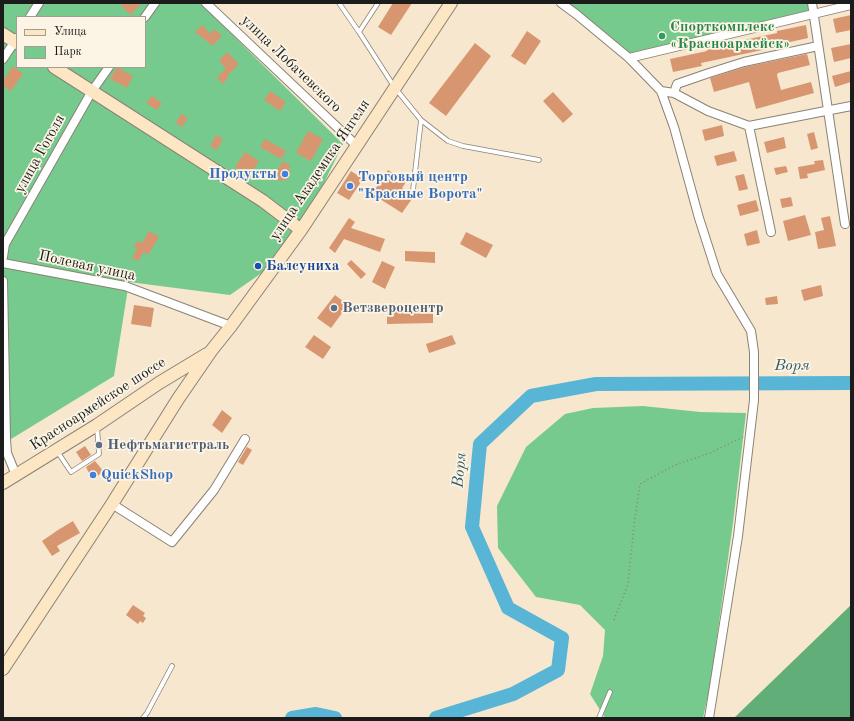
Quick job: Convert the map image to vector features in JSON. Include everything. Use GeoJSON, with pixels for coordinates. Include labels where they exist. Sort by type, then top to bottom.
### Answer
{"type":"FeatureCollection","features":[{"type":"Feature","properties":{"kind":"street"},"geometry":{"type":"LineString","coordinates":[[31,16],[39,3]]}},
{"type":"Feature","properties":{"kind":"street"},"geometry":{"type":"LineString","coordinates":[[146,16],[155,3]]}},
{"type":"Feature","properties":{"kind":"street","name":"улица Лобачевского"},"geometry":{"type":"LineString","coordinates":[[206,3],[356,145]]}},
{"type":"Feature","properties":{"kind":"street","name":"улица Академика Янгеля"},"geometry":{"type":"LineString","coordinates":[[3,669],[112,504],[178,399],[211,351],[301,230],[451,3]]}},
{"type":"Feature","properties":{"kind":"street"},"geometry":{"type":"LineString","coordinates":[[561,3],[629,58],[661,91],[674,127],[699,218],[717,274],[751,331],[754,352],[754,400],[738,536],[709,718]]}},
{"type":"Feature","properties":{"kind":"street"},"geometry":{"type":"LineString","coordinates":[[812,3],[845,224]]}},
{"type":"Feature","properties":{"kind":"street"},"geometry":{"type":"LineString","coordinates":[[629,58],[851,4]]}},
{"type":"Feature","properties":{"kind":"street"},"geometry":{"type":"LineString","coordinates":[[3,34],[16,40],[3,58]]}},
{"type":"Feature","properties":{"kind":"street"},"geometry":{"type":"LineString","coordinates":[[674,93],[677,84],[708,73],[744,62],[818,46]]}},
{"type":"Feature","properties":{"kind":"street"},"geometry":{"type":"LineString","coordinates":[[56,68],[264,201],[301,230]]}},
{"type":"Feature","properties":{"kind":"street","name":"улица Гоголя"},"geometry":{"type":"LineString","coordinates":[[3,258],[5,244],[92,91],[108,68]]}},
{"type":"Feature","properties":{"kind":"street"},"geometry":{"type":"LineString","coordinates":[[661,91],[674,93],[708,111],[749,126],[851,106]]}},
{"type":"Feature","properties":{"kind":"street"},"geometry":{"type":"LineString","coordinates":[[749,126],[771,232]]}},
{"type":"Feature","properties":{"kind":"street","name":"Полевая улица"},"geometry":{"type":"LineString","coordinates":[[3,264],[125,286],[231,326]]}},
{"type":"Feature","properties":{"kind":"street"},"geometry":{"type":"LineString","coordinates":[[3,281],[6,439],[7,453],[16,475]]}},
{"type":"Feature","properties":{"kind":"street","name":"Красноармейское шоссе"},"geometry":{"type":"LineString","coordinates":[[3,483],[97,425],[159,383],[211,351]]}},
{"type":"Feature","properties":{"kind":"street"},"geometry":{"type":"LineString","coordinates":[[159,383],[172,385],[177,389],[178,399]]}},
{"type":"Feature","properties":{"kind":"street"},"geometry":{"type":"LineString","coordinates":[[112,504],[172,542],[214,490],[246,439]]}},
{"type":"Feature","properties":{"kind":"lane"},"geometry":{"type":"LineString","coordinates":[[339,3],[360,32],[395,88],[421,120],[448,141],[463,146],[539,160]]}},
{"type":"Feature","properties":{"kind":"lane"},"geometry":{"type":"LineString","coordinates":[[360,32],[378,3]]}},
{"type":"Feature","properties":{"kind":"lane"},"geometry":{"type":"LineString","coordinates":[[413,190],[421,120]]}},
{"type":"Feature","properties":{"kind":"lane"},"geometry":{"type":"LineString","coordinates":[[57,450],[71,472],[99,454],[97,425]]}},
{"type":"Feature","properties":{"kind":"lane"},"geometry":{"type":"LineString","coordinates":[[143,718],[172,666]]}},
{"type":"Feature","properties":{"kind":"lane"},"geometry":{"type":"LineString","coordinates":[[600,718],[610,692]]}},
{"type":"Feature","properties":{"kind":"path"},"geometry":{"type":"LineString","coordinates":[[614,620],[628,584],[640,484],[675,465],[710,453],[750,434]]}},
{"type":"Feature","properties":{"kind":"green space"},"geometry":{"type":"Polygon","coordinates":[[[3,3],[200,3],[343,144],[301,230],[276,263],[230,295],[129,282],[114,376],[3,444],[3,3]]]}},
{"type":"Feature","properties":{"kind":"green space","name":"Спорткомплекс «Красноармейск»"},"geometry":{"type":"Polygon","coordinates":[[[561,3],[812,3],[813,14],[629,58],[561,3]]]}},
{"type":"Feature","properties":{"kind":"green space"},"geometry":{"type":"Polygon","coordinates":[[[643,406],[700,412],[746,413],[733,523],[710,686],[703,718],[605,718],[590,694],[603,656],[605,630],[580,605],[536,597],[498,548],[497,506],[526,447],[565,414],[593,408],[643,406]]]}},
{"type":"Feature","properties":{"kind":"green space"},"geometry":{"type":"Polygon","coordinates":[[[851,605],[851,718],[734,718],[851,605]]]}},
{"type":"Feature","properties":{"kind":"building"},"geometry":{"type":"Polygon","coordinates":[[[119,3],[142,3],[130,15],[119,3]]]}},
{"type":"Feature","properties":{"kind":"building"},"geometry":{"type":"Polygon","coordinates":[[[393,3],[412,3],[391,35],[378,27],[393,3]]]}},
{"type":"Feature","properties":{"kind":"building"},"geometry":{"type":"Polygon","coordinates":[[[851,15],[851,30],[836,33],[833,19],[851,15]]]}},
{"type":"Feature","properties":{"kind":"building"},"geometry":{"type":"Polygon","coordinates":[[[202,25],[211,34],[214,29],[222,35],[213,46],[195,32],[202,25]]]}},
{"type":"Feature","properties":{"kind":"building"},"geometry":{"type":"Polygon","coordinates":[[[806,25],[808,38],[772,46],[772,48],[701,63],[702,66],[673,72],[670,59],[707,51],[707,48],[777,33],[777,31],[806,25]]]}},
{"type":"Feature","properties":{"kind":"building"},"geometry":{"type":"Polygon","coordinates":[[[527,31],[541,41],[525,65],[511,56],[527,31]]]}},
{"type":"Feature","properties":{"kind":"building"},"geometry":{"type":"Polygon","coordinates":[[[475,43],[491,56],[446,116],[429,103],[475,43]]]}},
{"type":"Feature","properties":{"kind":"building"},"geometry":{"type":"Polygon","coordinates":[[[851,44],[851,58],[834,62],[831,48],[851,44]]]}},
{"type":"Feature","properties":{"kind":"building"},"geometry":{"type":"Polygon","coordinates":[[[227,52],[239,64],[227,76],[228,78],[223,84],[217,78],[226,68],[219,61],[227,52]]]}},
{"type":"Feature","properties":{"kind":"building"},"geometry":{"type":"Polygon","coordinates":[[[807,54],[810,65],[778,73],[777,75],[781,90],[811,82],[814,93],[756,109],[749,82],[714,92],[710,78],[745,67],[807,54]]]}},
{"type":"Feature","properties":{"kind":"building"},"geometry":{"type":"Polygon","coordinates":[[[13,66],[23,74],[11,91],[3,86],[3,81],[13,66]]]}},
{"type":"Feature","properties":{"kind":"building"},"geometry":{"type":"Polygon","coordinates":[[[116,68],[133,76],[127,88],[110,79],[116,68]]]}},
{"type":"Feature","properties":{"kind":"building"},"geometry":{"type":"Polygon","coordinates":[[[851,71],[851,82],[835,87],[832,76],[851,71]]]}},
{"type":"Feature","properties":{"kind":"building"},"geometry":{"type":"Polygon","coordinates":[[[270,91],[286,102],[280,111],[264,100],[270,91]]]}},
{"type":"Feature","properties":{"kind":"building"},"geometry":{"type":"Polygon","coordinates":[[[553,92],[573,114],[563,123],[543,101],[553,92]]]}},
{"type":"Feature","properties":{"kind":"building"},"geometry":{"type":"Polygon","coordinates":[[[152,96],[162,103],[157,110],[146,103],[152,96]]]}},
{"type":"Feature","properties":{"kind":"building"},"geometry":{"type":"Polygon","coordinates":[[[181,114],[188,118],[182,127],[176,123],[181,114]]]}},
{"type":"Feature","properties":{"kind":"building"},"geometry":{"type":"Polygon","coordinates":[[[722,125],[724,136],[705,141],[702,130],[722,125]]]}},
{"type":"Feature","properties":{"kind":"building"},"geometry":{"type":"Polygon","coordinates":[[[308,131],[323,139],[311,161],[296,153],[308,131]]]}},
{"type":"Feature","properties":{"kind":"building"},"geometry":{"type":"Polygon","coordinates":[[[814,132],[818,148],[811,150],[807,134],[814,132]]]}},
{"type":"Feature","properties":{"kind":"building"},"geometry":{"type":"Polygon","coordinates":[[[216,135],[223,139],[217,150],[210,146],[216,135]]]}},
{"type":"Feature","properties":{"kind":"building"},"geometry":{"type":"Polygon","coordinates":[[[784,137],[786,148],[767,153],[764,142],[784,137]]]}},
{"type":"Feature","properties":{"kind":"building"},"geometry":{"type":"Polygon","coordinates":[[[265,139],[286,151],[281,159],[260,147],[265,139]]]}},
{"type":"Feature","properties":{"kind":"building"},"geometry":{"type":"Polygon","coordinates":[[[734,151],[737,161],[717,166],[714,156],[734,151]]]}},
{"type":"Feature","properties":{"kind":"building"},"geometry":{"type":"Polygon","coordinates":[[[245,152],[259,161],[249,176],[235,167],[245,152]]]}},
{"type":"Feature","properties":{"kind":"building"},"geometry":{"type":"Polygon","coordinates":[[[823,160],[825,170],[807,174],[808,178],[800,179],[798,167],[815,164],[814,161],[823,160]]]}},
{"type":"Feature","properties":{"kind":"building"},"geometry":{"type":"Polygon","coordinates":[[[283,161],[291,166],[288,170],[291,172],[286,181],[283,179],[282,182],[273,177],[283,161]]]}},
{"type":"Feature","properties":{"kind":"building"},"geometry":{"type":"Polygon","coordinates":[[[786,166],[788,172],[776,175],[774,168],[786,166]]]}},
{"type":"Feature","properties":{"kind":"building"},"geometry":{"type":"Polygon","coordinates":[[[388,170],[406,182],[402,188],[414,196],[402,213],[372,194],[388,170]]]}},
{"type":"Feature","properties":{"kind":"building","name":"Торговый центр \"Красные Ворота\""},"geometry":{"type":"Polygon","coordinates":[[[351,171],[363,179],[349,200],[337,193],[351,171]]]}},
{"type":"Feature","properties":{"kind":"building"},"geometry":{"type":"Polygon","coordinates":[[[744,174],[748,189],[739,191],[735,176],[744,174]]]}},
{"type":"Feature","properties":{"kind":"building"},"geometry":{"type":"Polygon","coordinates":[[[791,197],[793,206],[782,208],[780,199],[791,197]]]}},
{"type":"Feature","properties":{"kind":"building"},"geometry":{"type":"Polygon","coordinates":[[[756,200],[759,211],[740,216],[737,205],[756,200]]]}},
{"type":"Feature","properties":{"kind":"building"},"geometry":{"type":"Polygon","coordinates":[[[805,215],[811,235],[788,241],[783,221],[805,215]]]}},
{"type":"Feature","properties":{"kind":"building"},"geometry":{"type":"Polygon","coordinates":[[[830,216],[836,246],[818,249],[815,232],[824,230],[821,218],[830,216]]]}},
{"type":"Feature","properties":{"kind":"building"},"geometry":{"type":"Polygon","coordinates":[[[349,218],[355,222],[351,228],[385,239],[380,252],[344,239],[335,253],[329,248],[349,218]]]}},
{"type":"Feature","properties":{"kind":"building"},"geometry":{"type":"Polygon","coordinates":[[[757,230],[760,243],[747,246],[744,234],[757,230]]]}},
{"type":"Feature","properties":{"kind":"building"},"geometry":{"type":"Polygon","coordinates":[[[149,231],[159,237],[148,255],[144,252],[138,261],[132,258],[137,249],[134,247],[137,241],[142,243],[149,231]]]}},
{"type":"Feature","properties":{"kind":"building"},"geometry":{"type":"Polygon","coordinates":[[[466,232],[493,245],[486,258],[460,244],[466,232]]]}},
{"type":"Feature","properties":{"kind":"building"},"geometry":{"type":"Polygon","coordinates":[[[405,251],[435,252],[435,263],[405,261],[405,251]]]}},
{"type":"Feature","properties":{"kind":"building"},"geometry":{"type":"Polygon","coordinates":[[[351,260],[366,274],[361,279],[347,264],[351,260]]]}},
{"type":"Feature","properties":{"kind":"building"},"geometry":{"type":"Polygon","coordinates":[[[382,261],[395,267],[385,289],[372,282],[382,261]]]}},
{"type":"Feature","properties":{"kind":"building"},"geometry":{"type":"Polygon","coordinates":[[[821,285],[823,296],[804,301],[801,290],[821,285]]]}},
{"type":"Feature","properties":{"kind":"building"},"geometry":{"type":"Polygon","coordinates":[[[335,295],[348,305],[331,328],[317,318],[335,295]]]}},
{"type":"Feature","properties":{"kind":"building"},"geometry":{"type":"Polygon","coordinates":[[[777,296],[778,304],[766,305],[765,298],[777,296]]]}},
{"type":"Feature","properties":{"kind":"building"},"geometry":{"type":"Polygon","coordinates":[[[134,305],[154,308],[151,327],[131,324],[134,305]]]}},
{"type":"Feature","properties":{"kind":"building"},"geometry":{"type":"Polygon","coordinates":[[[433,308],[433,323],[387,324],[387,309],[433,308]]]}},
{"type":"Feature","properties":{"kind":"building"},"geometry":{"type":"Polygon","coordinates":[[[314,335],[331,347],[323,359],[305,347],[314,335]]]}},
{"type":"Feature","properties":{"kind":"building"},"geometry":{"type":"Polygon","coordinates":[[[452,335],[456,344],[429,353],[426,344],[452,335]]]}},
{"type":"Feature","properties":{"kind":"building"},"geometry":{"type":"Polygon","coordinates":[[[222,410],[232,418],[222,433],[212,425],[222,410]]]}},
{"type":"Feature","properties":{"kind":"building"},"geometry":{"type":"Polygon","coordinates":[[[85,446],[91,455],[82,461],[76,452],[85,446]]]}},
{"type":"Feature","properties":{"kind":"building"},"geometry":{"type":"Polygon","coordinates":[[[247,447],[252,450],[243,465],[238,462],[247,447]]]}},
{"type":"Feature","properties":{"kind":"building"},"geometry":{"type":"Polygon","coordinates":[[[95,461],[104,472],[92,479],[86,467],[95,461]]]}},
{"type":"Feature","properties":{"kind":"building"},"geometry":{"type":"Polygon","coordinates":[[[73,521],[80,533],[57,546],[60,551],[52,556],[42,541],[73,521]]]}},
{"type":"Feature","properties":{"kind":"building"},"geometry":{"type":"Polygon","coordinates":[[[133,605],[145,613],[143,616],[146,618],[143,623],[140,621],[138,624],[126,615],[133,605]]]}},
{"type":"Feature","properties":{"kind":"waterway","name":"Воря"},"geometry":{"type":"LineString","coordinates":[[436,718],[513,694],[558,670],[562,638],[508,608],[472,527],[480,444],[531,396],[596,384],[851,383]]}},
{"type":"Feature","properties":{"kind":"waterway","name":"Воря"},"geometry":{"type":"LineString","coordinates":[[292,718],[316,714],[335,718]]}},
{"type":"Feature","properties":{"kind":"place","name":"Спорткомплекс «Красноармейск»"},"geometry":{"type":"Point","coordinates":[662,36]}},
{"type":"Feature","properties":{"kind":"place","name":"Продукты"},"geometry":{"type":"Point","coordinates":[285,174]}},
{"type":"Feature","properties":{"kind":"place","name":"Торговый центр \"Красные Ворота\""},"geometry":{"type":"Point","coordinates":[350,186]}},
{"type":"Feature","properties":{"kind":"place","name":"Балсуниха"},"geometry":{"type":"Point","coordinates":[258,266]}},
{"type":"Feature","properties":{"kind":"place","name":"Ветзвероцентр"},"geometry":{"type":"Point","coordinates":[334,308]}},
{"type":"Feature","properties":{"kind":"place","name":"Нефтьмагистраль"},"geometry":{"type":"Point","coordinates":[99,445]}},
{"type":"Feature","properties":{"kind":"place","name":"QuickShop"},"geometry":{"type":"Point","coordinates":[93,475]}}]}
